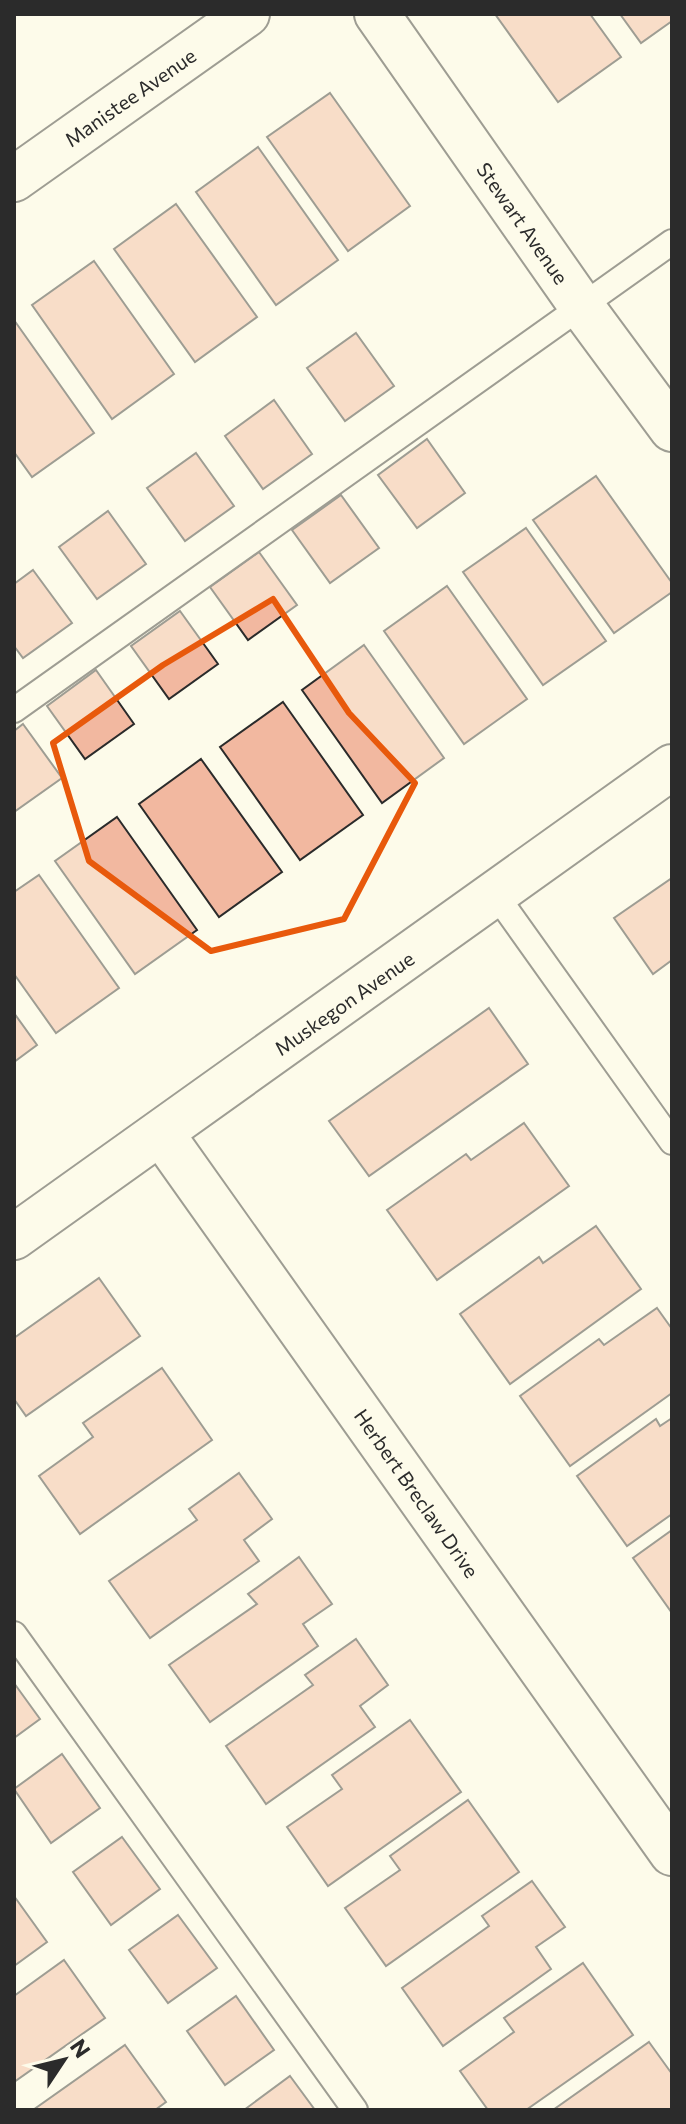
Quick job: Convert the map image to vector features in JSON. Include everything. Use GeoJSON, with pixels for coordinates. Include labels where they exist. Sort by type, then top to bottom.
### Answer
{"type":"FeatureCollection","features":[{"type":"Feature","properties":{"kind":"street","name":"Manistee Avenue"},"geometry":{"type":"LineString","coordinates":[[14,179],[247,14]]}},
{"type":"Feature","properties":{"kind":"street","name":"Stewart Avenue"},"geometry":{"type":"LineString","coordinates":[[377,14],[582,307],[672,429]]}},
{"type":"Feature","properties":{"kind":"street","name":"Muskegon Avenue"},"geometry":{"type":"LineString","coordinates":[[14,1237],[672,767]]}},
{"type":"Feature","properties":{"kind":"street","name":"Herbert Breclaw Drive"},"geometry":{"type":"LineString","coordinates":[[161,1133],[672,1853]]}},
{"type":"Feature","properties":{"kind":"lane"},"geometry":{"type":"LineString","coordinates":[[14,710],[672,242]]}},
{"type":"Feature","properties":{"kind":"lane"},"geometry":{"type":"LineString","coordinates":[[496,895],[672,1142]]}},
{"type":"Feature","properties":{"kind":"lane"},"geometry":{"type":"LineString","coordinates":[[14,1634],[355,2110]]}},
{"type":"Feature","properties":{"kind":"highlighted area"},"geometry":{"type":"Polygon","coordinates":[[[273,599],[349,713],[415,783],[344,919],[211,951],[89,861],[53,743],[163,665],[273,599]]]}},
{"type":"Feature","properties":{"kind":"building"},"geometry":{"type":"Polygon","coordinates":[[[495,14],[590,14],[621,57],[558,102],[495,14]]]}},
{"type":"Feature","properties":{"kind":"building"},"geometry":{"type":"Polygon","coordinates":[[[620,14],[672,14],[672,21],[641,43],[620,14]]]}},
{"type":"Feature","properties":{"kind":"building"},"geometry":{"type":"Polygon","coordinates":[[[330,93],[410,206],[348,251],[267,137],[330,93]]]}},
{"type":"Feature","properties":{"kind":"building"},"geometry":{"type":"Polygon","coordinates":[[[258,147],[338,260],[276,305],[196,192],[258,147]]]}},
{"type":"Feature","properties":{"kind":"building"},"geometry":{"type":"Polygon","coordinates":[[[176,204],[257,317],[195,362],[114,249],[176,204]]]}},
{"type":"Feature","properties":{"kind":"building"},"geometry":{"type":"Polygon","coordinates":[[[94,261],[174,374],[112,419],[32,305],[94,261]]]}},
{"type":"Feature","properties":{"kind":"building"},"geometry":{"type":"Polygon","coordinates":[[[14,320],[94,433],[32,477],[14,452],[14,320]]]}},
{"type":"Feature","properties":{"kind":"building"},"geometry":{"type":"Polygon","coordinates":[[[356,333],[394,386],[345,421],[307,368],[356,333]]]}},
{"type":"Feature","properties":{"kind":"building"},"geometry":{"type":"Polygon","coordinates":[[[274,400],[312,454],[263,489],[225,436],[274,400]]]}},
{"type":"Feature","properties":{"kind":"building"},"geometry":{"type":"Polygon","coordinates":[[[427,439],[465,493],[417,528],[378,475],[427,439]]]}},
{"type":"Feature","properties":{"kind":"building"},"geometry":{"type":"Polygon","coordinates":[[[196,453],[234,506],[185,541],[147,488],[196,453]]]}},
{"type":"Feature","properties":{"kind":"building"},"geometry":{"type":"Polygon","coordinates":[[[596,476],[672,583],[672,592],[614,633],[533,520],[596,476]]]}},
{"type":"Feature","properties":{"kind":"building"},"geometry":{"type":"Polygon","coordinates":[[[341,495],[379,548],[330,583],[292,530],[341,495]]]}},
{"type":"Feature","properties":{"kind":"building"},"geometry":{"type":"Polygon","coordinates":[[[108,511],[146,564],[97,599],[59,547],[108,511]]]}},
{"type":"Feature","properties":{"kind":"building"},"geometry":{"type":"Polygon","coordinates":[[[526,528],[606,641],[543,685],[463,572],[526,528]]]}},
{"type":"Feature","properties":{"kind":"building"},"geometry":{"type":"Polygon","coordinates":[[[259,552],[297,605],[248,640],[210,587],[259,552]]]}},
{"type":"Feature","properties":{"kind":"building"},"geometry":{"type":"Polygon","coordinates":[[[33,570],[72,623],[23,658],[14,646],[14,584],[33,570]]]}},
{"type":"Feature","properties":{"kind":"building"},"geometry":{"type":"Polygon","coordinates":[[[447,586],[527,699],[464,744],[384,631],[447,586]]]}},
{"type":"Feature","properties":{"kind":"building"},"geometry":{"type":"Polygon","coordinates":[[[180,611],[218,664],[169,699],[131,646],[180,611]]]}},
{"type":"Feature","properties":{"kind":"building"},"geometry":{"type":"Polygon","coordinates":[[[364,645],[444,758],[382,803],[302,690],[364,645]]]}},
{"type":"Feature","properties":{"kind":"building"},"geometry":{"type":"Polygon","coordinates":[[[96,670],[134,724],[85,759],[47,706],[96,670]]]}},
{"type":"Feature","properties":{"kind":"building"},"geometry":{"type":"Polygon","coordinates":[[[283,702],[363,815],[300,860],[220,747],[283,702]]]}},
{"type":"Feature","properties":{"kind":"building"},"geometry":{"type":"Polygon","coordinates":[[[23,724],[62,778],[14,812],[14,731],[23,724]]]}},
{"type":"Feature","properties":{"kind":"building"},"geometry":{"type":"Polygon","coordinates":[[[201,759],[282,872],[219,917],[139,804],[201,759]]]}},
{"type":"Feature","properties":{"kind":"building"},"geometry":{"type":"Polygon","coordinates":[[[117,817],[197,930],[135,974],[55,861],[117,817]]]}},
{"type":"Feature","properties":{"kind":"building"},"geometry":{"type":"Polygon","coordinates":[[[39,875],[119,988],[56,1033],[14,974],[14,892],[39,875]]]}},
{"type":"Feature","properties":{"kind":"building"},"geometry":{"type":"Polygon","coordinates":[[[672,878],[672,960],[653,974],[614,918],[672,878]]]}},
{"type":"Feature","properties":{"kind":"building"},"geometry":{"type":"Polygon","coordinates":[[[489,1008],[528,1064],[369,1176],[329,1121],[489,1008]]]}},
{"type":"Feature","properties":{"kind":"building"},"geometry":{"type":"Polygon","coordinates":[[[14,1013],[37,1045],[14,1062],[14,1013]]]}},
{"type":"Feature","properties":{"kind":"building"},"geometry":{"type":"Polygon","coordinates":[[[524,1123],[569,1186],[437,1280],[387,1210],[466,1154],[471,1160],[524,1123]]]}},
{"type":"Feature","properties":{"kind":"building"},"geometry":{"type":"Polygon","coordinates":[[[596,1226],[641,1289],[510,1384],[460,1314],[539,1257],[543,1263],[596,1226]]]}},
{"type":"Feature","properties":{"kind":"building"},"geometry":{"type":"Polygon","coordinates":[[[99,1278],[140,1336],[26,1416],[14,1399],[14,1338],[99,1278]]]}},
{"type":"Feature","properties":{"kind":"building"},"geometry":{"type":"Polygon","coordinates":[[[657,1308],[672,1329],[672,1393],[570,1466],[520,1396],[599,1339],[604,1345],[657,1308]]]}},
{"type":"Feature","properties":{"kind":"building"},"geometry":{"type":"Polygon","coordinates":[[[162,1368],[212,1440],[80,1534],[39,1476],[93,1437],[83,1423],[162,1368]]]}},
{"type":"Feature","properties":{"kind":"building"},"geometry":{"type":"Polygon","coordinates":[[[672,1418],[672,1514],[627,1546],[577,1476],[656,1419],[660,1426],[672,1418]]]}},
{"type":"Feature","properties":{"kind":"building"},"geometry":{"type":"Polygon","coordinates":[[[239,1473],[272,1519],[244,1540],[259,1561],[150,1638],[109,1581],[197,1520],[189,1509],[239,1473]]]}},
{"type":"Feature","properties":{"kind":"building"},"geometry":{"type":"Polygon","coordinates":[[[672,1530],[672,1613],[633,1558],[672,1530]]]}},
{"type":"Feature","properties":{"kind":"building"},"geometry":{"type":"Polygon","coordinates":[[[299,1557],[332,1604],[303,1624],[318,1646],[210,1722],[169,1665],[257,1604],[248,1594],[299,1557]]]}},
{"type":"Feature","properties":{"kind":"building"},"geometry":{"type":"Polygon","coordinates":[[[356,1639],[388,1685],[360,1706],[375,1727],[266,1804],[226,1746],[313,1685],[305,1675],[356,1639]]]}},
{"type":"Feature","properties":{"kind":"building"},"geometry":{"type":"Polygon","coordinates":[[[14,1683],[40,1719],[14,1738],[14,1683]]]}},
{"type":"Feature","properties":{"kind":"building"},"geometry":{"type":"Polygon","coordinates":[[[410,1720],[461,1792],[328,1886],[287,1827],[342,1789],[332,1775],[410,1720]]]}},
{"type":"Feature","properties":{"kind":"building"},"geometry":{"type":"Polygon","coordinates":[[[62,1754],[100,1808],[51,1843],[14,1789],[62,1754]]]}},
{"type":"Feature","properties":{"kind":"building"},"geometry":{"type":"Polygon","coordinates":[[[468,1800],[519,1872],[386,1966],[345,1908],[400,1870],[390,1856],[468,1800]]]}},
{"type":"Feature","properties":{"kind":"building"},"geometry":{"type":"Polygon","coordinates":[[[122,1837],[160,1889],[111,1925],[73,1872],[122,1837]]]}},
{"type":"Feature","properties":{"kind":"building"},"geometry":{"type":"Polygon","coordinates":[[[532,1881],[565,1927],[536,1947],[551,1969],[443,2046],[402,1988],[489,1926],[482,1916],[532,1881]]]}},
{"type":"Feature","properties":{"kind":"building"},"geometry":{"type":"Polygon","coordinates":[[[14,1896],[47,1942],[14,1966],[14,1896]]]}},
{"type":"Feature","properties":{"kind":"building"},"geometry":{"type":"Polygon","coordinates":[[[178,1915],[217,1968],[168,2003],[129,1950],[178,1915]]]}},
{"type":"Feature","properties":{"kind":"building"},"geometry":{"type":"Polygon","coordinates":[[[64,1960],[105,2018],[14,2082],[14,1996],[64,1960]]]}},
{"type":"Feature","properties":{"kind":"building"},"geometry":{"type":"Polygon","coordinates":[[[583,1963],[633,2035],[526,2110],[488,2110],[460,2071],[514,2032],[504,2018],[583,1963]]]}},
{"type":"Feature","properties":{"kind":"building"},"geometry":{"type":"Polygon","coordinates":[[[236,1996],[274,2050],[225,2085],[187,2031],[236,1996]]]}},
{"type":"Feature","properties":{"kind":"building"},"geometry":{"type":"Polygon","coordinates":[[[649,2042],[672,2074],[672,2110],[553,2110],[649,2042]]]}},
{"type":"Feature","properties":{"kind":"building"},"geometry":{"type":"Polygon","coordinates":[[[125,2045],[166,2102],[155,2110],[33,2110],[125,2045]]]}},
{"type":"Feature","properties":{"kind":"building"},"geometry":{"type":"Polygon","coordinates":[[[290,2076],[315,2110],[244,2110],[290,2076]]]}}]}
